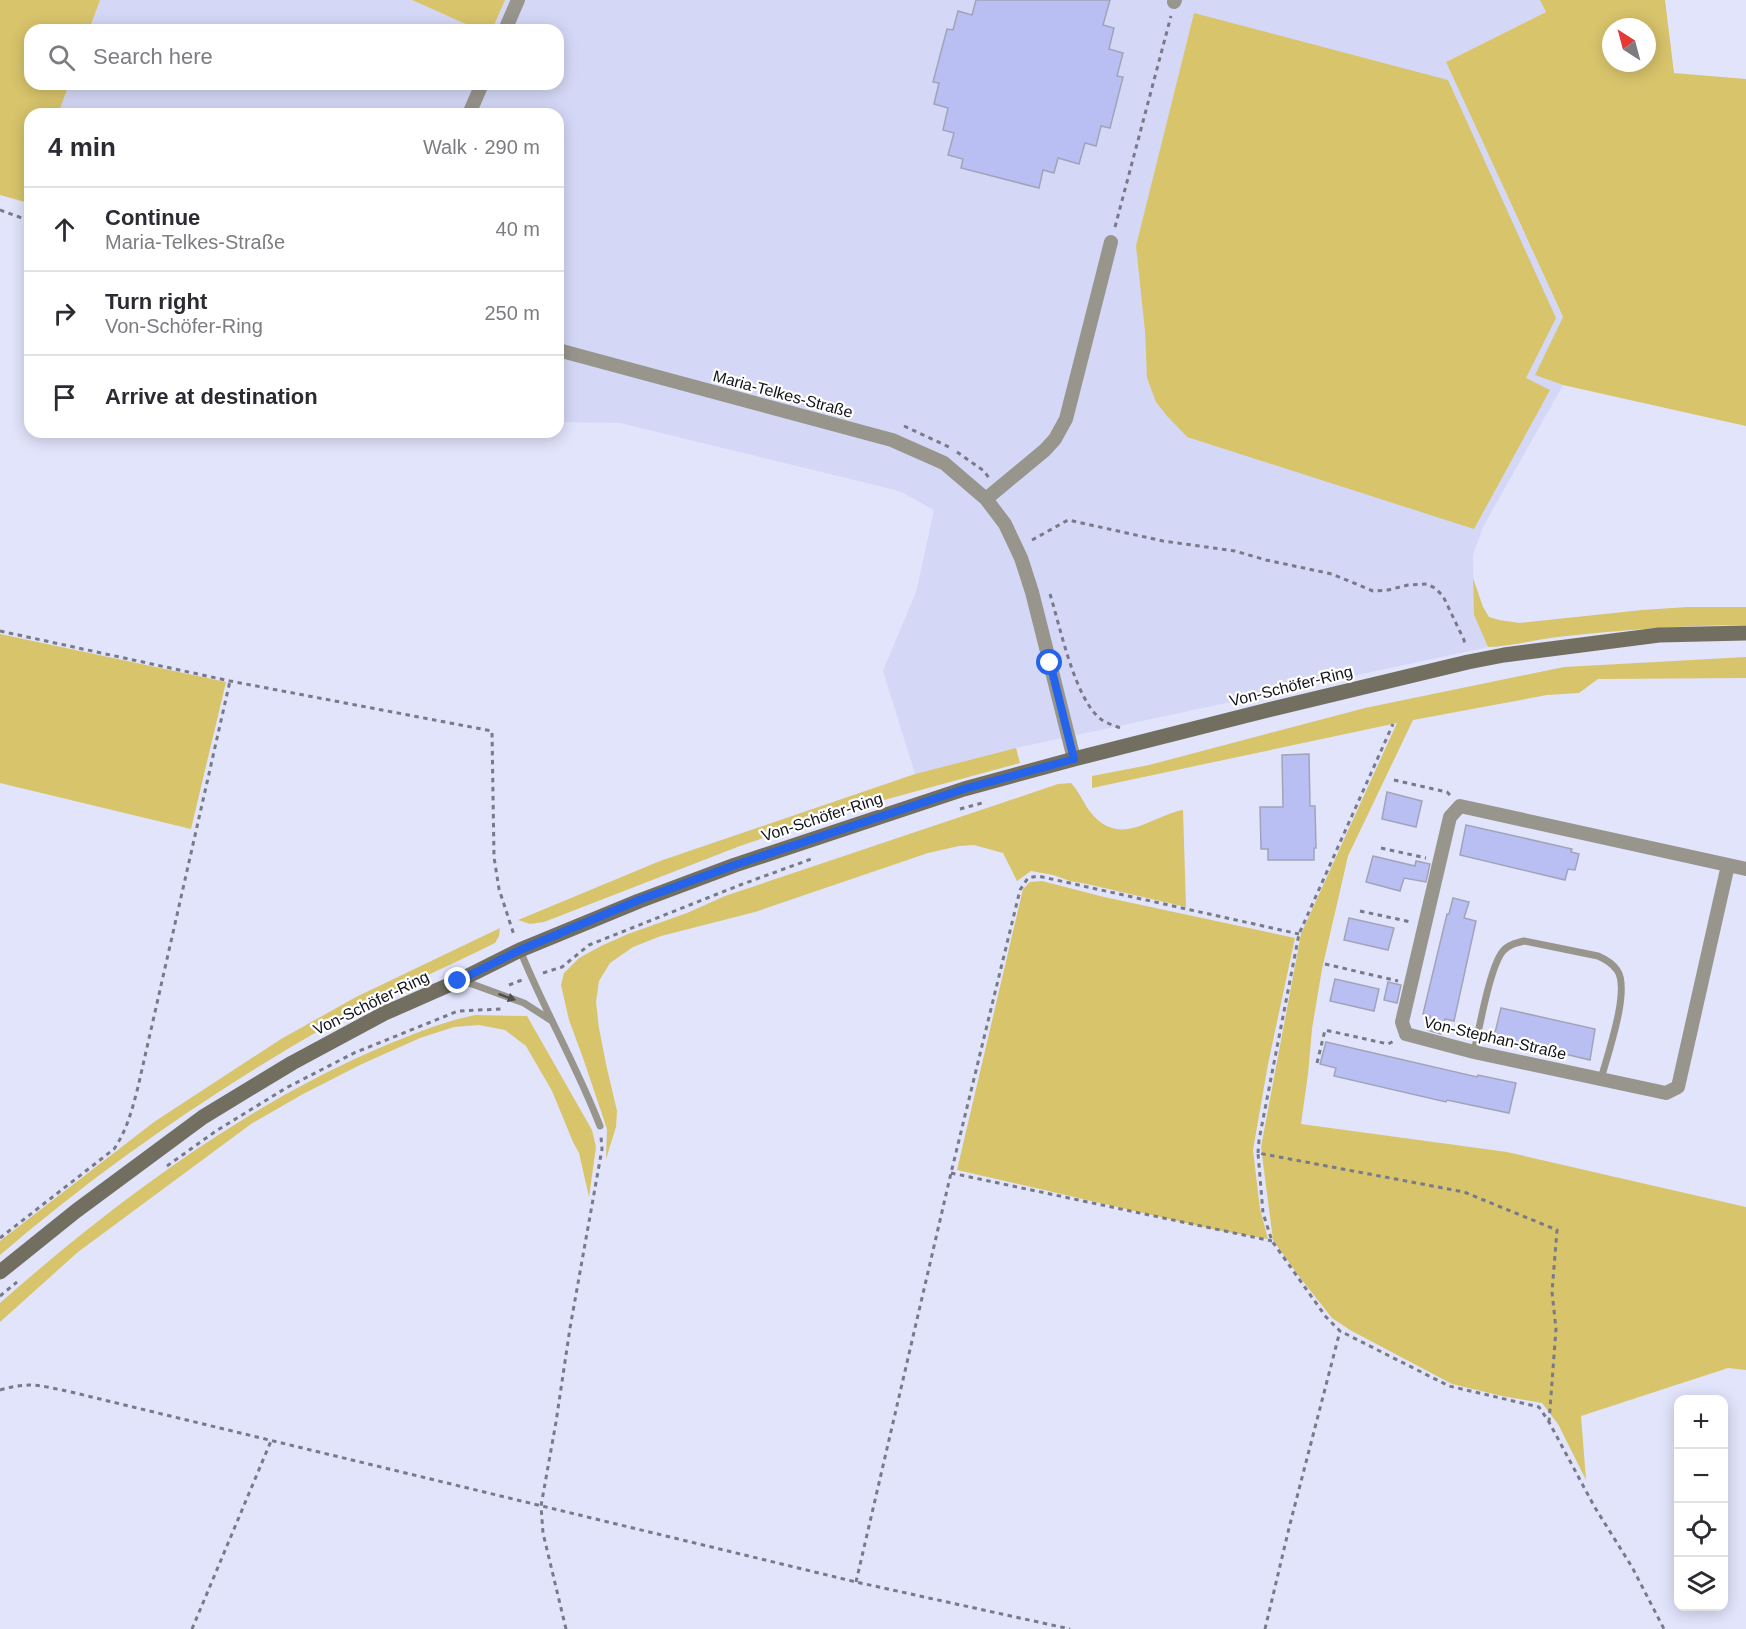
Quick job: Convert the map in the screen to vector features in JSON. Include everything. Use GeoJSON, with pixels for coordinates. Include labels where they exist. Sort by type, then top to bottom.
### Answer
{"type":"FeatureCollection","features":[{"type":"Feature","properties":{"kind":"main road","name":"Von-Schöfer-Ring"},"geometry":{"type":"LineString","coordinates":[[0,1272],[75,1210],[203,1117],[292,1063],[385,1013],[458,981],[520,950],[639,900],[735,865],[964,789],[1264,711],[1504,655],[1659,635],[1746,633]]}},
{"type":"Feature","properties":{"kind":"street"},"geometry":{"type":"LineString","coordinates":[[508,24],[518,0]]}},
{"type":"Feature","properties":{"kind":"street"},"geometry":{"type":"LineString","coordinates":[[472,108],[479,90]]}},
{"type":"Feature","properties":{"kind":"street"},"geometry":{"type":"LineString","coordinates":[[986,499],[1045,450],[1055,439],[1066,419],[1111,242]]}},
{"type":"Feature","properties":{"kind":"street","name":"Maria-Telkes-Straße"},"geometry":{"type":"LineString","coordinates":[[564,353],[892,440],[944,463],[986,499],[1005,524],[1021,558],[1032,592],[1074,759]]}},
{"type":"Feature","properties":{"kind":"street"},"geometry":{"type":"LineString","coordinates":[[1460,806],[1746,869]]}},
{"type":"Feature","properties":{"kind":"street","name":"Von-Stephan-Straße"},"geometry":{"type":"LineString","coordinates":[[1460,806],[1450,817],[1402,1022],[1406,1034],[1474,1052],[1666,1093],[1678,1087],[1728,865]]}},
{"type":"Feature","properties":{"kind":"lane"},"geometry":{"type":"LineString","coordinates":[[1474,1052],[1496,964],[1503,951],[1512,944],[1524,941],[1598,956],[1608,961],[1618,971],[1621,988],[1620,1008],[1601,1079]]}},
{"type":"Feature","properties":{"kind":"lane"},"geometry":{"type":"LineString","coordinates":[[520,950],[530,977],[585,1089],[600,1126]]}},
{"type":"Feature","properties":{"kind":"lane"},"geometry":{"type":"LineString","coordinates":[[458,981],[524,1003],[552,1021]]}},
{"type":"Feature","properties":{"kind":"path"},"geometry":{"type":"LineString","coordinates":[[1111,242],[1174,1]]}},
{"type":"Feature","properties":{"kind":"path"},"geometry":{"type":"LineString","coordinates":[[0,210],[24,219]]}},
{"type":"Feature","properties":{"kind":"path"},"geometry":{"type":"LineString","coordinates":[[901,425],[946,444],[963,455],[984,471],[998,490]]}},
{"type":"Feature","properties":{"kind":"path"},"geometry":{"type":"LineString","coordinates":[[1032,540],[1068,520],[1163,541],[1235,551],[1332,574],[1373,591],[1418,583],[1427,585],[1435,588],[1443,596],[1464,640],[1466,663]]}},
{"type":"Feature","properties":{"kind":"path"},"geometry":{"type":"LineString","coordinates":[[1028,532],[1034,546]]}},
{"type":"Feature","properties":{"kind":"path"},"geometry":{"type":"LineString","coordinates":[[1048,587],[1070,661],[1086,700],[1101,719],[1127,730],[1131,745]]}},
{"type":"Feature","properties":{"kind":"path"},"geometry":{"type":"LineString","coordinates":[[0,631],[230,681],[492,731],[495,857],[499,889],[520,950]]}},
{"type":"Feature","properties":{"kind":"path"},"geometry":{"type":"LineString","coordinates":[[0,1238],[114,1149],[123,1136],[138,1087],[230,681]]}},
{"type":"Feature","properties":{"kind":"path"},"geometry":{"type":"LineString","coordinates":[[1393,724],[1299,934],[1259,1140],[1263,1213],[1272,1242],[1326,1317],[1340,1331],[1449,1386],[1539,1407],[1594,1506],[1632,1568],[1664,1629]]}},
{"type":"Feature","properties":{"kind":"path"},"geometry":{"type":"LineString","coordinates":[[1394,780],[1447,792],[1460,806]]}},
{"type":"Feature","properties":{"kind":"path"},"geometry":{"type":"LineString","coordinates":[[959,810],[992,800]]}},
{"type":"Feature","properties":{"kind":"path"},"geometry":{"type":"LineString","coordinates":[[1381,848],[1439,861]]}},
{"type":"Feature","properties":{"kind":"path"},"geometry":{"type":"LineString","coordinates":[[164,1168],[216,1131],[286,1088],[354,1053],[458,1011],[502,1009],[509,985],[562,967],[589,945],[814,858]]}},
{"type":"Feature","properties":{"kind":"path"},"geometry":{"type":"LineString","coordinates":[[855,1582],[1020,890],[1028,878],[1038,876],[1299,934]]}},
{"type":"Feature","properties":{"kind":"path"},"geometry":{"type":"LineString","coordinates":[[1360,911],[1424,925]]}},
{"type":"Feature","properties":{"kind":"path"},"geometry":{"type":"LineString","coordinates":[[1325,964],[1411,984]]}},
{"type":"Feature","properties":{"kind":"path"},"geometry":{"type":"LineString","coordinates":[[1317,1063],[1325,1030],[1388,1044],[1406,1034]]}},
{"type":"Feature","properties":{"kind":"path"},"geometry":{"type":"LineString","coordinates":[[566,1629],[543,1533],[541,1506],[602,1149],[600,1126]]}},
{"type":"Feature","properties":{"kind":"path"},"geometry":{"type":"LineString","coordinates":[[1258,1153],[1464,1192],[1557,1230],[1552,1292],[1556,1329],[1549,1422]]}},
{"type":"Feature","properties":{"kind":"path"},"geometry":{"type":"LineString","coordinates":[[951,1173],[1272,1242]]}},
{"type":"Feature","properties":{"kind":"path"},"geometry":{"type":"LineString","coordinates":[[0,1296],[17,1281]]}},
{"type":"Feature","properties":{"kind":"path"},"geometry":{"type":"LineString","coordinates":[[1265,1629],[1340,1331]]}},
{"type":"Feature","properties":{"kind":"path"},"geometry":{"type":"LineString","coordinates":[[0,1390],[17,1385],[33,1384],[71,1392],[855,1582],[1070,1629]]}},
{"type":"Feature","properties":{"kind":"path"},"geometry":{"type":"LineString","coordinates":[[192,1629],[271,1441]]}},
{"type":"Feature","properties":{"kind":"shaded area"},"geometry":{"type":"Polygon","coordinates":[[[0,0],[100,0],[91,24],[24,24],[24,90],[67,90],[60,108],[24,108],[24,202],[0,195],[0,0]]]}},
{"type":"Feature","properties":{"kind":"shaded area"},"geometry":{"type":"Polygon","coordinates":[[[100,0],[412,0],[466,24],[91,24],[100,0]]]}},
{"type":"Feature","properties":{"kind":"shaded area"},"geometry":{"type":"Polygon","coordinates":[[[412,0],[505,0],[495,24],[466,24],[412,0]]]}},
{"type":"Feature","properties":{"kind":"shaded area"},"geometry":{"type":"Polygon","coordinates":[[[505,0],[1540,0],[1546,12],[1446,62],[1563,318],[1535,375],[1563,385],[1483,527],[1473,555],[1474,615],[1488,647],[1016,748],[915,774],[883,671],[916,592],[934,510],[899,491],[620,423],[564,422],[564,108],[60,108],[67,90],[564,90],[564,24],[495,24],[505,0]]]}},
{"type":"Feature","properties":{"kind":"shaded area"},"geometry":{"type":"Polygon","coordinates":[[[1540,0],[1665,0],[1674,73],[1746,79],[1746,426],[1563,385],[1535,375],[1563,317],[1446,62],[1546,12],[1540,0]]]}},
{"type":"Feature","properties":{"kind":"shaded area"},"geometry":{"type":"Polygon","coordinates":[[[1194,13],[1448,80],[1556,318],[1526,378],[1550,390],[1474,529],[1187,437],[1156,402],[1147,378],[1145,331],[1136,246],[1194,13]]]}},
{"type":"Feature","properties":{"kind":"shaded area"},"geometry":{"type":"Polygon","coordinates":[[[1473,578],[1489,617],[1499,620],[1520,623],[1642,610],[1746,607],[1746,625],[1628,630],[1488,647],[1474,615],[1473,578]]]}},
{"type":"Feature","properties":{"kind":"shaded area"},"geometry":{"type":"Polygon","coordinates":[[[0,634],[226,682],[191,829],[0,783],[0,634]]]}},
{"type":"Feature","properties":{"kind":"shaded area"},"geometry":{"type":"Polygon","coordinates":[[[1746,657],[1746,678],[1598,679],[1579,693],[1547,695],[1413,720],[1348,856],[1322,969],[1312,1029],[1301,1124],[1507,1152],[1746,1207],[1746,1370],[1728,1368],[1581,1416],[1586,1480],[1558,1424],[1542,1403],[1452,1384],[1350,1330],[1332,1318],[1273,1240],[1261,1147],[1301,934],[1397,723],[1092,788],[1092,776],[1149,765],[1365,708],[1564,667],[1746,657]]]}},
{"type":"Feature","properties":{"kind":"shaded area"},"geometry":{"type":"Polygon","coordinates":[[[1016,748],[1020,763],[840,812],[740,846],[544,922],[530,924],[518,920],[660,861],[915,774],[1016,748]]]}},
{"type":"Feature","properties":{"kind":"shaded area"},"geometry":{"type":"Polygon","coordinates":[[[1071,783],[1092,814],[1103,824],[1114,829],[1136,827],[1183,810],[1186,907],[1031,871],[1017,881],[1003,853],[974,845],[959,846],[928,853],[755,912],[661,936],[633,947],[610,963],[599,981],[596,1002],[599,1028],[617,1111],[616,1127],[606,1159],[607,1129],[569,1020],[561,985],[564,973],[579,958],[628,934],[687,913],[725,896],[1058,784],[1071,783]]]}},
{"type":"Feature","properties":{"kind":"shaded area"},"geometry":{"type":"Polygon","coordinates":[[[1042,881],[1104,897],[1295,938],[1268,1064],[1253,1150],[1260,1209],[1268,1239],[1217,1230],[957,1170],[1023,889],[1030,882],[1042,881]]]}},
{"type":"Feature","properties":{"kind":"shaded area"},"geometry":{"type":"Polygon","coordinates":[[[500,928],[495,943],[341,1018],[195,1107],[76,1193],[0,1255],[0,1241],[154,1122],[281,1039],[356,997],[500,928]]]}},
{"type":"Feature","properties":{"kind":"shaded area"},"geometry":{"type":"Polygon","coordinates":[[[475,1015],[527,1016],[592,1130],[596,1147],[589,1197],[579,1153],[552,1091],[526,1046],[505,1030],[479,1025],[454,1027],[420,1038],[362,1064],[251,1124],[78,1252],[0,1322],[0,1303],[42,1267],[129,1197],[222,1133],[270,1103],[368,1053],[407,1036],[475,1015]]]}},
{"type":"Feature","properties":{"kind":"building"},"geometry":{"type":"Polygon","coordinates":[[[976,0],[1110,0],[1103,25],[1114,28],[1109,49],[1123,53],[1117,76],[1123,77],[1110,128],[1101,126],[1096,146],[1085,143],[1079,164],[1058,158],[1054,173],[1043,170],[1039,188],[961,168],[963,159],[948,155],[954,133],[943,130],[948,108],[934,104],[939,83],[933,82],[947,29],[953,30],[958,11],[972,15],[976,0]]]}},
{"type":"Feature","properties":{"kind":"building"},"geometry":{"type":"Polygon","coordinates":[[[1309,754],[1310,806],[1315,806],[1314,860],[1268,860],[1268,849],[1261,849],[1260,807],[1283,807],[1282,755],[1309,754]]]}},
{"type":"Feature","properties":{"kind":"building"},"geometry":{"type":"Polygon","coordinates":[[[1387,792],[1422,801],[1416,827],[1382,819],[1387,792]]]}},
{"type":"Feature","properties":{"kind":"building"},"geometry":{"type":"Polygon","coordinates":[[[1466,825],[1572,849],[1571,852],[1579,854],[1575,870],[1568,869],[1565,880],[1460,855],[1466,825]]]}},
{"type":"Feature","properties":{"kind":"building"},"geometry":{"type":"Polygon","coordinates":[[[1373,856],[1415,866],[1416,861],[1430,864],[1426,882],[1404,878],[1400,891],[1366,882],[1373,856]]]}},
{"type":"Feature","properties":{"kind":"building"},"geometry":{"type":"Polygon","coordinates":[[[1453,898],[1469,902],[1464,918],[1476,921],[1454,1021],[1445,1019],[1441,1034],[1427,1030],[1430,1016],[1423,1014],[1447,914],[1449,914],[1453,898]]]}},
{"type":"Feature","properties":{"kind":"building"},"geometry":{"type":"Polygon","coordinates":[[[1349,918],[1394,928],[1388,950],[1344,940],[1349,918]]]}},
{"type":"Feature","properties":{"kind":"building"},"geometry":{"type":"Polygon","coordinates":[[[1335,979],[1379,989],[1374,1011],[1330,1001],[1335,979]]]}},
{"type":"Feature","properties":{"kind":"building"},"geometry":{"type":"Polygon","coordinates":[[[1388,982],[1401,985],[1397,1003],[1384,1000],[1388,982]]]}},
{"type":"Feature","properties":{"kind":"building"},"geometry":{"type":"Polygon","coordinates":[[[1501,1008],[1595,1029],[1590,1060],[1494,1037],[1501,1008]]]}},
{"type":"Feature","properties":{"kind":"building"},"geometry":{"type":"Polygon","coordinates":[[[1326,1042],[1477,1077],[1478,1075],[1516,1083],[1509,1113],[1447,1100],[1446,1102],[1334,1076],[1336,1068],[1320,1064],[1326,1042]]]}},
{"type":"Feature","properties":{"kind":"route"},"geometry":{"type":"LineString","coordinates":[[458,981],[520,950],[639,900],[735,865],[964,789],[1074,759],[1050,663]]}}]}
